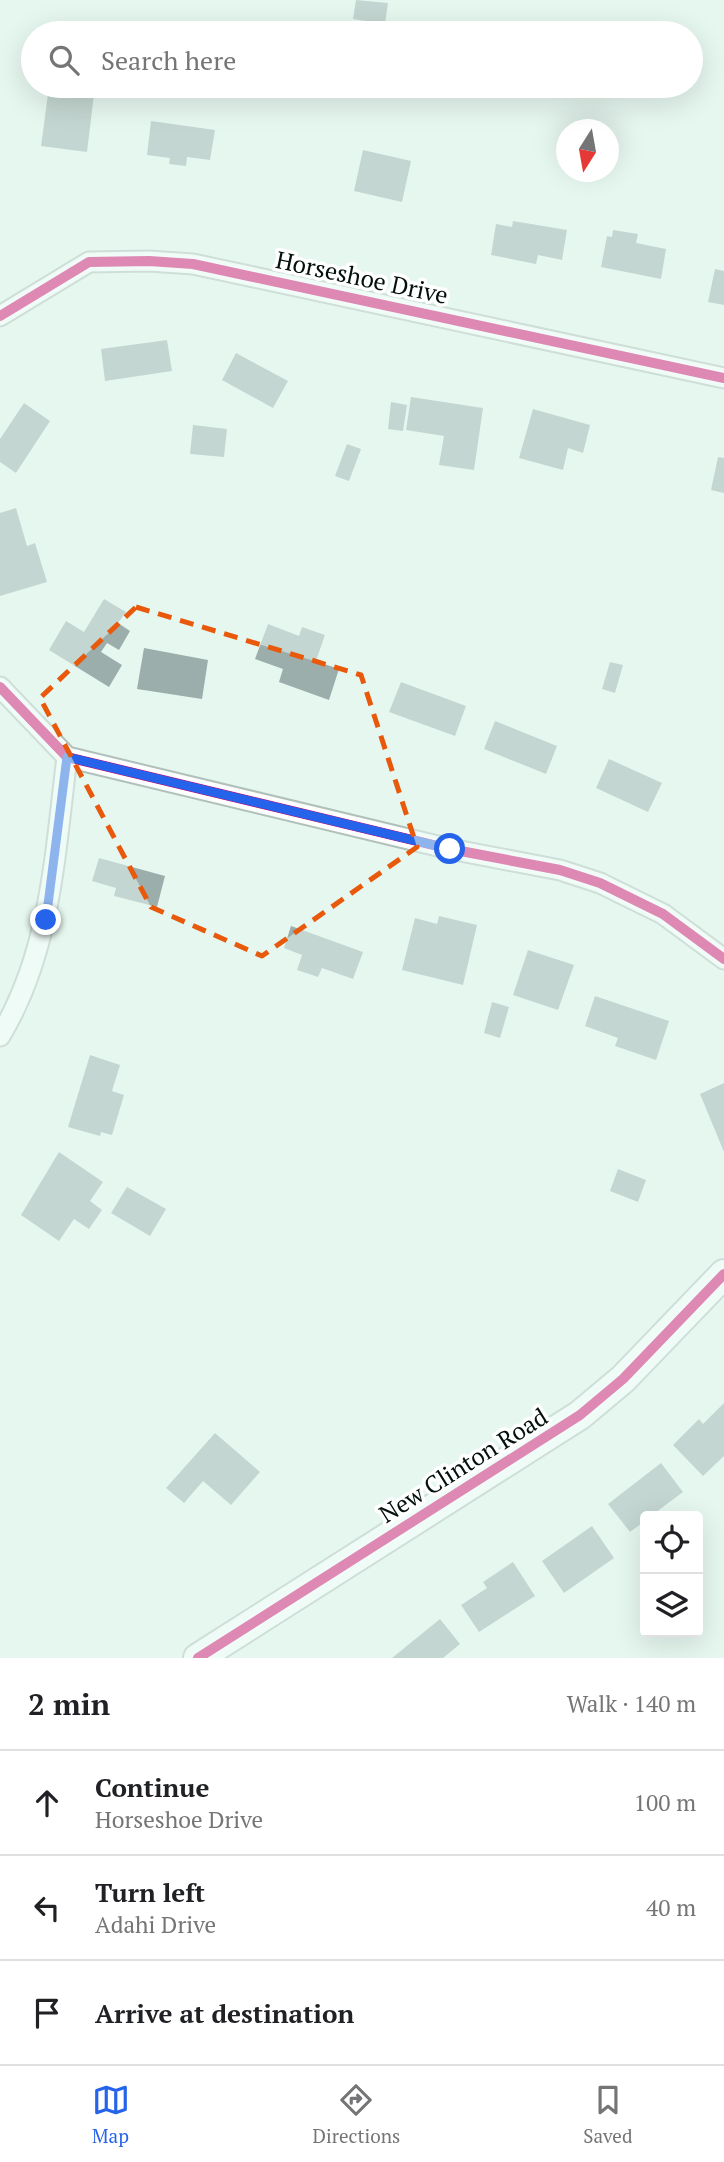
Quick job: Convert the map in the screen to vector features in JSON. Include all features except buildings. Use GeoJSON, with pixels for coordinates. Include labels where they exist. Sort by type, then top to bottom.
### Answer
{"type":"FeatureCollection","features":[{"type":"Feature","properties":{"kind":"street","name":"Horseshoe Drive"},"geometry":{"type":"LineString","coordinates":[[0,316],[89,262],[149,261],[193,264],[724,378]]}},
{"type":"Feature","properties":{"kind":"street"},"geometry":{"type":"LineString","coordinates":[[0,687],[67,757],[424,843],[560,870],[600,883],[663,914],[724,960]]}},
{"type":"Feature","properties":{"kind":"street"},"geometry":{"type":"LineString","coordinates":[[0,1036],[19,1004],[46,920],[67,757]]}},
{"type":"Feature","properties":{"kind":"street","name":"New Clinton Road"},"geometry":{"type":"LineString","coordinates":[[198,1658],[580,1415],[622,1379],[724,1274]]}},
{"type":"Feature","properties":{"kind":"highlighted area"},"geometry":{"type":"Polygon","coordinates":[[[136,607],[361,675],[417,847],[262,956],[151,907],[40,698],[136,607]]]}},
{"type":"Feature","properties":{"kind":"cycle path"},"geometry":{"type":"LineString","coordinates":[[0,316],[89,262],[149,261],[193,264],[724,378]]}},
{"type":"Feature","properties":{"kind":"cycle path"},"geometry":{"type":"LineString","coordinates":[[0,687],[67,757],[450,849],[560,870],[600,883],[663,914],[724,959]]}},
{"type":"Feature","properties":{"kind":"cycle path"},"geometry":{"type":"LineString","coordinates":[[198,1658],[580,1415],[623,1379],[724,1274]]}},
{"type":"Feature","properties":{"kind":"route"},"geometry":{"type":"LineString","coordinates":[[46,920],[67,757],[450,849]]}}]}
